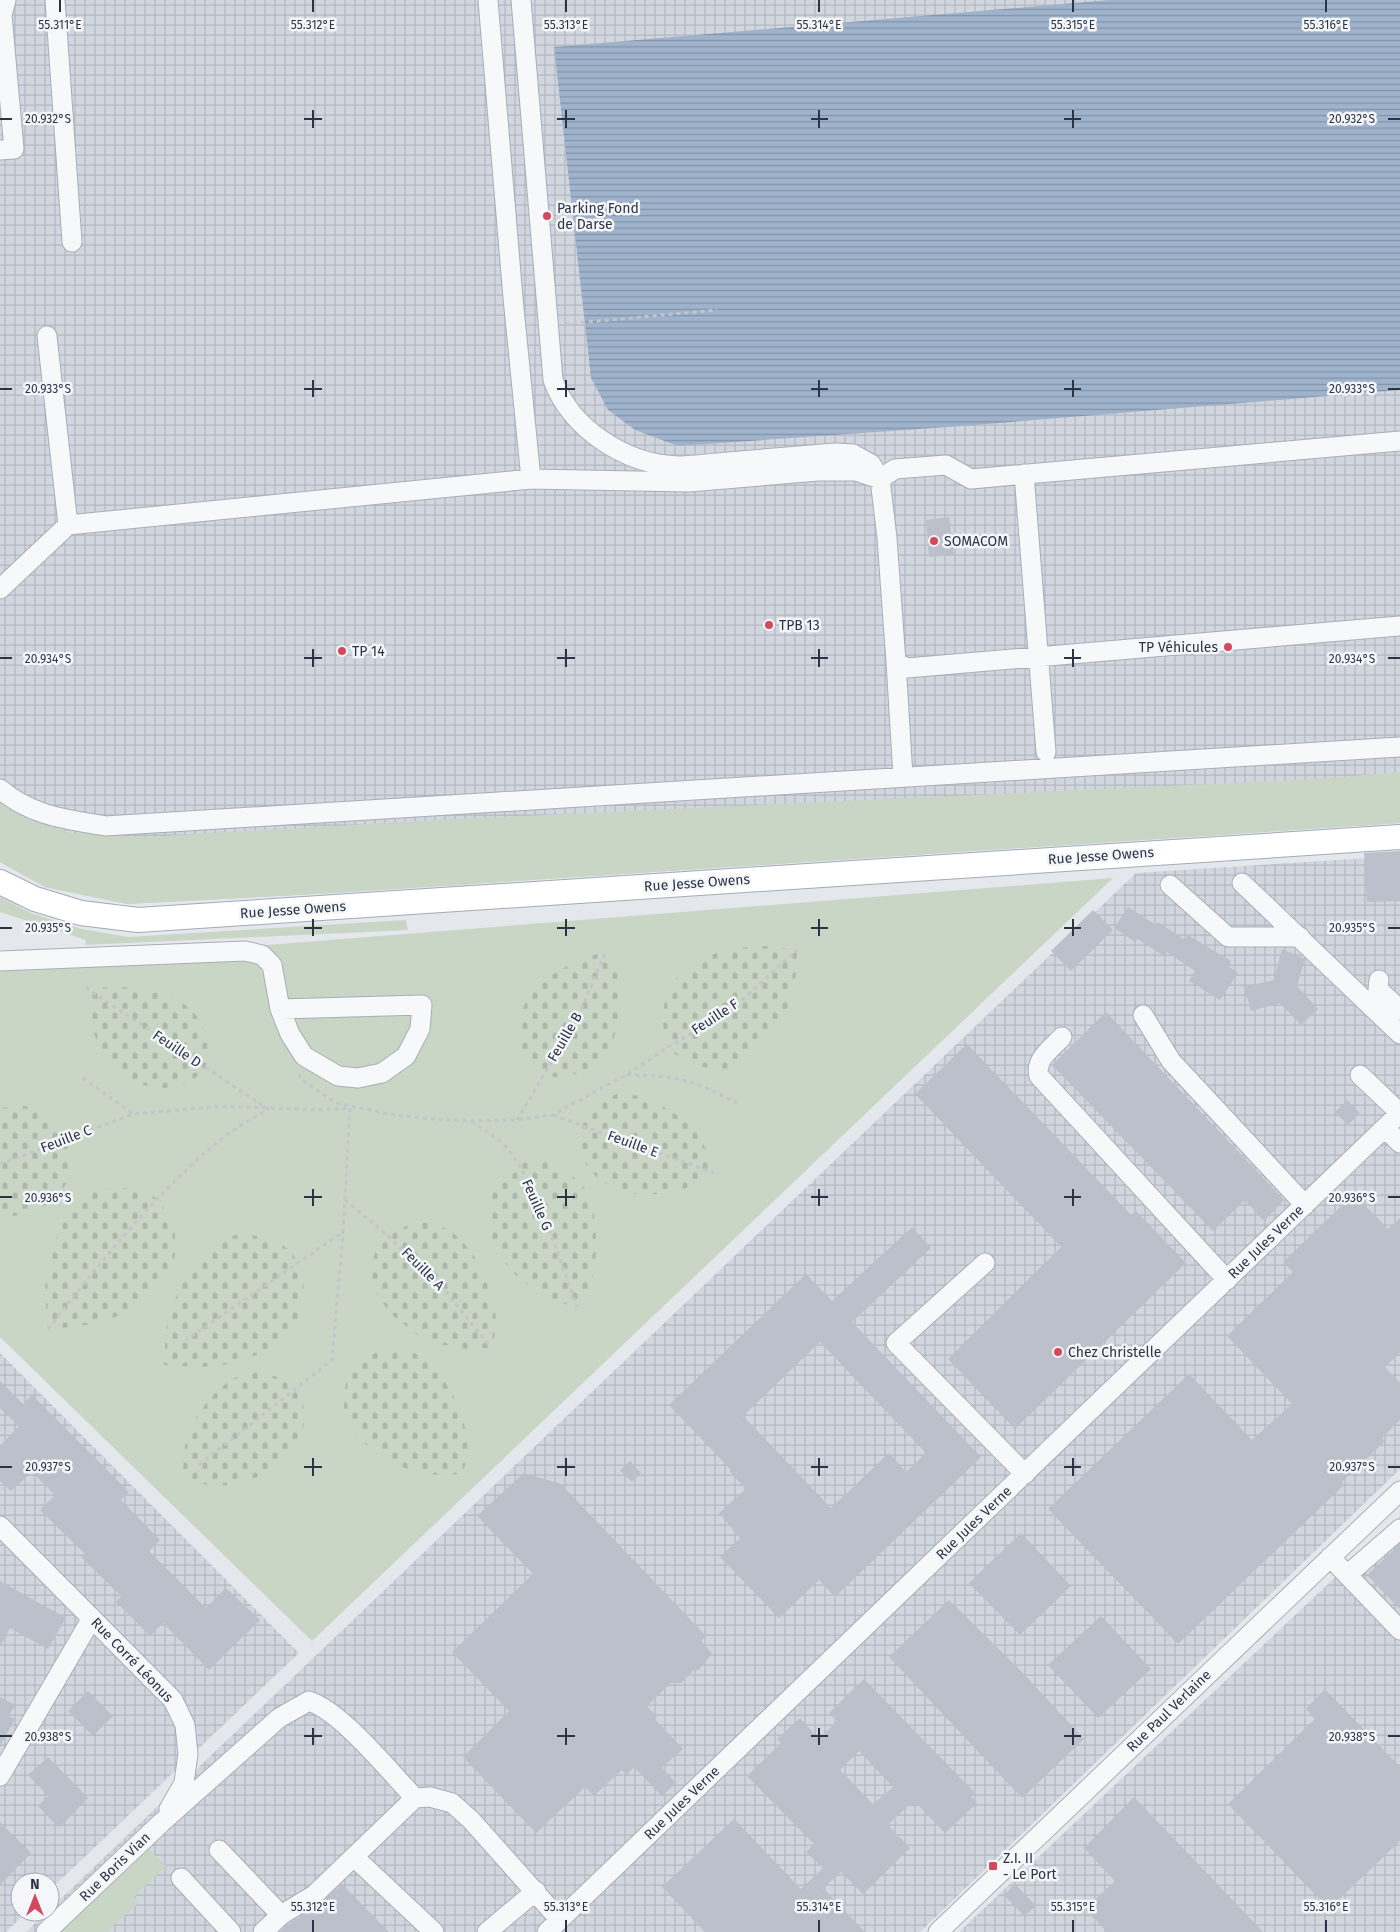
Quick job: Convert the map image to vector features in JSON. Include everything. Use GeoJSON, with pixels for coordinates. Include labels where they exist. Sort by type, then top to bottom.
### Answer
{"type":"FeatureCollection","features":[{"type":"Feature","properties":{"kind":"main road","name":"Rue Jesse Owens"},"geometry":{"type":"LineString","coordinates":[[0,882],[35,899],[81,913],[138,920],[1400,837]]}},
{"type":"Feature","properties":{"kind":"street"},"geometry":{"type":"LineString","coordinates":[[55,0],[72,242]]}},
{"type":"Feature","properties":{"kind":"street"},"geometry":{"type":"LineString","coordinates":[[488,0],[513,298],[531,479]]}},
{"type":"Feature","properties":{"kind":"street"},"geometry":{"type":"LineString","coordinates":[[521,0],[553,380],[560,398],[586,429],[613,447],[647,461],[678,466],[835,452],[853,454],[871,464],[880,480],[888,538],[903,777]]}},
{"type":"Feature","properties":{"kind":"street"},"geometry":{"type":"LineString","coordinates":[[0,150],[14,149],[3,10]]}},
{"type":"Feature","properties":{"kind":"street"},"geometry":{"type":"LineString","coordinates":[[47,336],[68,525]]}},
{"type":"Feature","properties":{"kind":"street"},"geometry":{"type":"LineString","coordinates":[[880,480],[895,469],[946,466],[970,479],[1400,441]]}},
{"type":"Feature","properties":{"kind":"street"},"geometry":{"type":"LineString","coordinates":[[0,589],[68,525],[531,479],[689,482],[828,471],[856,471],[880,480]]}},
{"type":"Feature","properties":{"kind":"street"},"geometry":{"type":"LineString","coordinates":[[1024,474],[1046,752]]}},
{"type":"Feature","properties":{"kind":"street"},"geometry":{"type":"LineString","coordinates":[[896,662],[907,668],[1400,626]]}},
{"type":"Feature","properties":{"kind":"street"},"geometry":{"type":"LineString","coordinates":[[0,789],[11,798],[48,816],[105,826],[1400,747]]}},
{"type":"Feature","properties":{"kind":"street"},"geometry":{"type":"LineString","coordinates":[[1242,883],[1400,1034]]}},
{"type":"Feature","properties":{"kind":"street"},"geometry":{"type":"LineString","coordinates":[[1170,885],[1228,937],[1300,937]]}},
{"type":"Feature","properties":{"kind":"street"},"geometry":{"type":"LineString","coordinates":[[0,961],[246,952],[262,955],[272,965],[280,1009],[290,1034],[304,1056],[338,1076],[358,1078],[382,1073],[406,1056],[420,1029],[422,1005],[280,1009]]}},
{"type":"Feature","properties":{"kind":"street"},"geometry":{"type":"LineString","coordinates":[[1380,980],[1378,989],[1400,1010]]}},
{"type":"Feature","properties":{"kind":"street"},"geometry":{"type":"LineString","coordinates":[[1143,1014],[1171,1061],[1304,1205]]}},
{"type":"Feature","properties":{"kind":"street"},"geometry":{"type":"LineString","coordinates":[[1062,1038],[1041,1060],[1037,1070],[1039,1076],[1227,1280]]}},
{"type":"Feature","properties":{"kind":"street"},"geometry":{"type":"LineString","coordinates":[[1360,1075],[1400,1113]]}},
{"type":"Feature","properties":{"kind":"street","name":"Rue Jules Verne"},"geometry":{"type":"LineString","coordinates":[[554,1926],[1400,1113]]}},
{"type":"Feature","properties":{"kind":"street"},"geometry":{"type":"LineString","coordinates":[[1385,1128],[1400,1143]]}},
{"type":"Feature","properties":{"kind":"street"},"geometry":{"type":"LineString","coordinates":[[985,1263],[896,1343],[1025,1474]]}},
{"type":"Feature","properties":{"kind":"street","name":"Rue Paul Verlaine"},"geometry":{"type":"LineString","coordinates":[[938,1932],[1400,1491]]}},
{"type":"Feature","properties":{"kind":"street","name":"Rue Corré Léonus"},"geometry":{"type":"LineString","coordinates":[[0,1526],[173,1700],[186,1725],[188,1754],[184,1783],[161,1823]]}},
{"type":"Feature","properties":{"kind":"street"},"geometry":{"type":"LineString","coordinates":[[1347,1575],[1400,1529]]}},
{"type":"Feature","properties":{"kind":"street"},"geometry":{"type":"LineString","coordinates":[[1330,1557],[1400,1630]]}},
{"type":"Feature","properties":{"kind":"street"},"geometry":{"type":"LineString","coordinates":[[0,1775],[92,1618]]}},
{"type":"Feature","properties":{"kind":"street"},"geometry":{"type":"LineString","coordinates":[[161,1823],[279,1718],[309,1700],[322,1705],[338,1718],[415,1798]]}},
{"type":"Feature","properties":{"kind":"street"},"geometry":{"type":"LineString","coordinates":[[263,1932],[281,1915],[314,1895],[355,1858],[415,1798],[430,1797],[452,1803],[471,1820],[536,1891],[554,1926]]}},
{"type":"Feature","properties":{"kind":"street","name":"Rue Boris Vian"},"geometry":{"type":"LineString","coordinates":[[46,1932],[161,1823]]}},
{"type":"Feature","properties":{"kind":"street"},"geometry":{"type":"LineString","coordinates":[[219,1850],[281,1915]]}},
{"type":"Feature","properties":{"kind":"street"},"geometry":{"type":"LineString","coordinates":[[355,1858],[434,1932]]}},
{"type":"Feature","properties":{"kind":"street"},"geometry":{"type":"LineString","coordinates":[[181,1878],[232,1932]]}},
{"type":"Feature","properties":{"kind":"street"},"geometry":{"type":"LineString","coordinates":[[486,1932],[536,1891]]}},
{"type":"Feature","properties":{"kind":"path"},"geometry":{"type":"LineString","coordinates":[[549,326],[716,310]]}},
{"type":"Feature","properties":{"kind":"path","name":"Feuille F"},"geometry":{"type":"LineString","coordinates":[[552,1114],[626,1075],[731,1010],[797,950]]}},
{"type":"Feature","properties":{"kind":"path","name":"Feuille B"},"geometry":{"type":"LineString","coordinates":[[516,1120],[579,1014],[606,951]]}},
{"type":"Feature","properties":{"kind":"path","name":"Feuille D"},"geometry":{"type":"LineString","coordinates":[[86,988],[268,1109]]}},
{"type":"Feature","properties":{"kind":"path"},"geometry":{"type":"LineString","coordinates":[[298,1071],[301,1079],[316,1090],[336,1103],[350,1108],[431,1119],[471,1121],[516,1120],[552,1114]]}},
{"type":"Feature","properties":{"kind":"path"},"geometry":{"type":"LineString","coordinates":[[626,1075],[663,1075],[700,1083],[737,1103]]}},
{"type":"Feature","properties":{"kind":"path"},"geometry":{"type":"LineString","coordinates":[[83,1078],[133,1114]]}},
{"type":"Feature","properties":{"kind":"path","name":"Feuille C"},"geometry":{"type":"LineString","coordinates":[[0,1164],[133,1114],[223,1106],[316,1110],[350,1108]]}},
{"type":"Feature","properties":{"kind":"path"},"geometry":{"type":"LineString","coordinates":[[199,1466],[332,1360],[343,1232],[344,1185],[350,1108]]}},
{"type":"Feature","properties":{"kind":"path"},"geometry":{"type":"LineString","coordinates":[[48,1329],[92,1273],[158,1199],[215,1143],[268,1109]]}},
{"type":"Feature","properties":{"kind":"path","name":"Feuille E"},"geometry":{"type":"LineString","coordinates":[[552,1114],[714,1173]]}},
{"type":"Feature","properties":{"kind":"path","name":"Feuille G"},"geometry":{"type":"LineString","coordinates":[[471,1121],[501,1142],[518,1163],[542,1212],[577,1307]]}},
{"type":"Feature","properties":{"kind":"path","name":"Feuille A"},"geometry":{"type":"LineString","coordinates":[[345,1200],[387,1235],[443,1288],[491,1348]]}},
{"type":"Feature","properties":{"kind":"path"},"geometry":{"type":"LineString","coordinates":[[186,1340],[343,1232]]}},
{"type":"Feature","properties":{"kind":"shaded area"},"geometry":{"type":"Polygon","coordinates":[[[0,0],[1400,0],[1400,823],[334,893],[127,904],[45,887],[0,862],[0,0]]]}},
{"type":"Feature","properties":{"kind":"shaded area"},"geometry":{"type":"Polygon","coordinates":[[[1400,856],[1400,1469],[920,1932],[26,1932],[36,1922],[60,1922],[60,1899],[1136,873],[1400,856]]]}},
{"type":"Feature","properties":{"kind":"shaded area"},"geometry":{"type":"Polygon","coordinates":[[[0,1353],[299,1653],[60,1880],[60,1872],[10,1872],[10,1922],[16,1922],[6,1932],[0,1932],[0,1353]]]}},
{"type":"Feature","properties":{"kind":"shaded area"},"geometry":{"type":"Polygon","coordinates":[[[1400,1516],[1400,1932],[959,1932],[1400,1516]]]}},
{"type":"Feature","properties":{"kind":"green space"},"geometry":{"type":"Polygon","coordinates":[[[1400,772],[1400,823],[334,893],[127,904],[45,887],[0,862],[0,801],[27,819],[71,833],[146,837],[437,820],[1317,779],[1400,772]]]}},
{"type":"Feature","properties":{"kind":"green space"},"geometry":{"type":"Polygon","coordinates":[[[1113,878],[312,1641],[0,1337],[0,966],[1113,878]]]}},
{"type":"Feature","properties":{"kind":"green space"},"geometry":{"type":"Polygon","coordinates":[[[0,897],[31,913],[82,929],[128,937],[406,920],[408,930],[85,945],[86,940],[0,912],[0,897]]]}},
{"type":"Feature","properties":{"kind":"green space"},"geometry":{"type":"Polygon","coordinates":[[[768,946],[797,950],[795,980],[789,1004],[777,1026],[768,1037],[744,1059],[729,1068],[699,1066],[687,1062],[676,1054],[669,1046],[663,1024],[665,1000],[675,980],[695,963],[719,952],[737,948],[768,946]]]}},
{"type":"Feature","properties":{"kind":"green space"},"geometry":{"type":"Polygon","coordinates":[[[606,951],[615,970],[621,1000],[619,1020],[611,1046],[599,1063],[586,1070],[561,1077],[543,1074],[527,1060],[520,1045],[518,1037],[519,1020],[525,1004],[540,984],[550,976],[583,959],[606,951]]]}},
{"type":"Feature","properties":{"kind":"green space"},"geometry":{"type":"Polygon","coordinates":[[[124,987],[165,995],[178,1000],[197,1016],[203,1028],[208,1053],[206,1066],[202,1072],[191,1080],[168,1088],[141,1084],[129,1078],[118,1069],[100,1046],[92,1028],[86,988],[124,987]]]}},
{"type":"Feature","properties":{"kind":"green space"},"geometry":{"type":"Polygon","coordinates":[[[617,1094],[645,1096],[674,1113],[694,1129],[706,1149],[714,1173],[700,1182],[668,1193],[633,1193],[617,1189],[602,1181],[590,1170],[584,1160],[581,1125],[600,1101],[617,1094]]]}},
{"type":"Feature","properties":{"kind":"green space"},"geometry":{"type":"Polygon","coordinates":[[[25,1106],[43,1112],[62,1131],[69,1145],[71,1161],[69,1175],[64,1188],[55,1198],[43,1206],[15,1216],[0,1217],[0,1108],[25,1106]]]}},
{"type":"Feature","properties":{"kind":"green space"},"geometry":{"type":"Polygon","coordinates":[[[544,1161],[565,1171],[579,1181],[589,1195],[592,1208],[596,1237],[594,1268],[592,1281],[587,1293],[577,1307],[558,1302],[530,1287],[510,1270],[492,1241],[487,1215],[489,1193],[502,1172],[517,1163],[544,1161]]]}},
{"type":"Feature","properties":{"kind":"green space"},"geometry":{"type":"Polygon","coordinates":[[[117,1187],[147,1193],[156,1198],[161,1204],[175,1234],[175,1258],[171,1269],[158,1289],[148,1298],[124,1313],[101,1322],[48,1329],[45,1295],[48,1267],[64,1221],[83,1198],[94,1191],[117,1187]]]}},
{"type":"Feature","properties":{"kind":"green space"},"geometry":{"type":"Polygon","coordinates":[[[413,1223],[433,1223],[449,1230],[471,1252],[480,1266],[492,1296],[495,1311],[496,1328],[491,1348],[466,1349],[439,1344],[416,1334],[391,1314],[373,1289],[372,1266],[376,1247],[387,1235],[413,1223]]]}},
{"type":"Feature","properties":{"kind":"green space"},"geometry":{"type":"Polygon","coordinates":[[[233,1235],[253,1235],[274,1241],[291,1252],[295,1258],[303,1281],[304,1292],[303,1304],[294,1325],[287,1334],[268,1349],[255,1356],[230,1364],[204,1367],[164,1365],[166,1330],[169,1318],[173,1304],[188,1274],[207,1249],[218,1241],[233,1235]]]}},
{"type":"Feature","properties":{"kind":"green space"},"geometry":{"type":"Polygon","coordinates":[[[384,1349],[405,1349],[420,1356],[442,1378],[451,1391],[464,1422],[467,1437],[468,1451],[463,1474],[437,1475],[410,1470],[388,1461],[362,1441],[344,1416],[344,1393],[348,1373],[359,1361],[384,1349]]]}},
{"type":"Feature","properties":{"kind":"green space"},"geometry":{"type":"Polygon","coordinates":[[[253,1372],[284,1379],[299,1394],[303,1403],[304,1424],[297,1444],[284,1461],[272,1470],[243,1482],[217,1485],[182,1481],[185,1446],[197,1416],[210,1398],[231,1379],[253,1372]]]}},
{"type":"Feature","properties":{"kind":"green space"},"geometry":{"type":"Polygon","coordinates":[[[146,1847],[166,1866],[134,1897],[139,1902],[107,1932],[57,1932],[146,1847]]]}},
{"type":"Feature","properties":{"kind":"water"},"geometry":{"type":"Polygon","coordinates":[[[1109,0],[1400,0],[1400,390],[962,426],[678,446],[635,430],[608,410],[591,378],[554,47],[1109,0]]]}},
{"type":"Feature","properties":{"kind":"building"},"geometry":{"type":"Polygon","coordinates":[[[949,517],[954,555],[929,557],[926,520],[949,517]]]}},
{"type":"Feature","properties":{"kind":"building"},"geometry":{"type":"Polygon","coordinates":[[[1400,851],[1400,901],[1367,902],[1364,853],[1400,851]]]}},
{"type":"Feature","properties":{"kind":"building"},"geometry":{"type":"Polygon","coordinates":[[[1128,907],[1156,925],[1158,922],[1185,940],[1188,935],[1231,961],[1228,966],[1238,973],[1220,1000],[1189,981],[1195,971],[1167,952],[1164,956],[1137,939],[1135,942],[1114,928],[1128,907]]]}},
{"type":"Feature","properties":{"kind":"building"},"geometry":{"type":"Polygon","coordinates":[[[1093,910],[1113,930],[1071,971],[1051,951],[1093,910]]]}},
{"type":"Feature","properties":{"kind":"building"},"geometry":{"type":"Polygon","coordinates":[[[1282,949],[1305,959],[1297,986],[1318,1009],[1301,1025],[1280,1003],[1251,1011],[1244,987],[1274,980],[1282,949]]]}},
{"type":"Feature","properties":{"kind":"building"},"geometry":{"type":"Polygon","coordinates":[[[1106,1012],[1284,1200],[1264,1221],[1245,1200],[1213,1231],[1052,1065],[1106,1012]]]}},
{"type":"Feature","properties":{"kind":"building"},"geometry":{"type":"Polygon","coordinates":[[[967,1044],[1131,1215],[1136,1211],[1186,1263],[1015,1429],[948,1359],[1061,1247],[915,1094],[967,1044]]]}},
{"type":"Feature","properties":{"kind":"building"},"geometry":{"type":"Polygon","coordinates":[[[1347,1100],[1360,1113],[1348,1125],[1335,1112],[1347,1100]]]}},
{"type":"Feature","properties":{"kind":"building"},"geometry":{"type":"Polygon","coordinates":[[[1354,1194],[1388,1229],[1400,1218],[1400,1353],[1385,1367],[1400,1383],[1400,1420],[1382,1438],[1385,1441],[1342,1482],[1344,1485],[1178,1644],[1048,1509],[1189,1374],[1252,1440],[1292,1404],[1227,1336],[1293,1272],[1283,1262],[1354,1194]]]}},
{"type":"Feature","properties":{"kind":"building"},"geometry":{"type":"Polygon","coordinates":[[[912,1227],[931,1248],[852,1322],[981,1457],[835,1597],[819,1580],[779,1618],[720,1557],[740,1538],[719,1513],[746,1489],[729,1471],[731,1470],[669,1405],[806,1274],[832,1301],[912,1227]],[[820,1342],[743,1416],[831,1508],[889,1453],[906,1472],[926,1453],[820,1342]]]}},
{"type":"Feature","properties":{"kind":"building"},"geometry":{"type":"Polygon","coordinates":[[[0,1381],[23,1404],[32,1395],[129,1492],[121,1500],[160,1540],[149,1551],[206,1608],[226,1588],[260,1620],[209,1670],[163,1623],[150,1636],[116,1602],[121,1596],[81,1557],[85,1554],[40,1510],[55,1495],[32,1472],[11,1491],[0,1481],[0,1446],[19,1426],[0,1408],[0,1381]]]}},
{"type":"Feature","properties":{"kind":"building"},"geometry":{"type":"Polygon","coordinates":[[[630,1461],[641,1473],[632,1482],[620,1470],[630,1461]]]}},
{"type":"Feature","properties":{"kind":"building"},"geometry":{"type":"Polygon","coordinates":[[[524,1473],[561,1484],[706,1636],[701,1641],[712,1653],[699,1670],[694,1670],[681,1683],[671,1683],[647,1706],[657,1717],[655,1719],[683,1749],[662,1768],[676,1783],[662,1796],[634,1767],[627,1775],[622,1770],[594,1796],[585,1787],[536,1833],[463,1757],[509,1711],[452,1652],[533,1574],[477,1516],[524,1473]]]}},
{"type":"Feature","properties":{"kind":"building"},"geometry":{"type":"Polygon","coordinates":[[[1021,1533],[1071,1586],[1020,1635],[969,1583],[1021,1533]]]}},
{"type":"Feature","properties":{"kind":"building"},"geometry":{"type":"Polygon","coordinates":[[[1400,1544],[1400,1609],[1367,1575],[1400,1544]]]}},
{"type":"Feature","properties":{"kind":"building"},"geometry":{"type":"Polygon","coordinates":[[[0,1581],[66,1618],[48,1649],[10,1628],[0,1647],[0,1581]]]}},
{"type":"Feature","properties":{"kind":"building"},"geometry":{"type":"Polygon","coordinates":[[[949,1600],[1020,1670],[1084,1739],[1022,1798],[889,1657],[949,1600]]]}},
{"type":"Feature","properties":{"kind":"building"},"geometry":{"type":"Polygon","coordinates":[[[1101,1616],[1151,1669],[1098,1718],[1048,1665],[1101,1616]]]}},
{"type":"Feature","properties":{"kind":"building"},"geometry":{"type":"Polygon","coordinates":[[[864,1679],[975,1793],[971,1796],[977,1803],[945,1833],[916,1803],[912,1807],[910,1804],[888,1825],[910,1848],[863,1894],[841,1872],[823,1888],[865,1932],[705,1932],[662,1887],[734,1819],[801,1889],[823,1868],[806,1852],[814,1844],[747,1776],[781,1743],[777,1739],[800,1718],[819,1739],[837,1721],[829,1713],[864,1679]],[[859,1751],[840,1770],[873,1804],[893,1787],[859,1751]]]}},
{"type":"Feature","properties":{"kind":"building"},"geometry":{"type":"Polygon","coordinates":[[[1325,1689],[1400,1767],[1400,1841],[1329,1909],[1228,1804],[1315,1719],[1306,1709],[1325,1689]]]}},
{"type":"Feature","properties":{"kind":"building"},"geometry":{"type":"Polygon","coordinates":[[[88,1691],[113,1716],[93,1736],[68,1711],[88,1691]]]}},
{"type":"Feature","properties":{"kind":"building"},"geometry":{"type":"Polygon","coordinates":[[[0,1697],[15,1705],[9,1716],[15,1719],[0,1746],[0,1697]]]}},
{"type":"Feature","properties":{"kind":"building"},"geometry":{"type":"Polygon","coordinates":[[[48,1757],[88,1798],[59,1828],[38,1806],[48,1796],[28,1775],[48,1757]]]}},
{"type":"Feature","properties":{"kind":"building"},"geometry":{"type":"Polygon","coordinates":[[[1134,1797],[1263,1932],[1107,1932],[1085,1909],[1115,1881],[1084,1848],[1134,1797]]]}},
{"type":"Feature","properties":{"kind":"building"},"geometry":{"type":"Polygon","coordinates":[[[0,1822],[31,1853],[13,1872],[10,1872],[10,1875],[0,1885],[0,1822]]]}},
{"type":"Feature","properties":{"kind":"building"},"geometry":{"type":"Polygon","coordinates":[[[342,1884],[389,1932],[279,1932],[288,1924],[303,1915],[305,1916],[342,1884]]]}},
{"type":"Feature","properties":{"kind":"building"},"geometry":{"type":"Polygon","coordinates":[[[1015,1884],[1036,1906],[1024,1916],[1004,1895],[1015,1884]]]}},
{"type":"Feature","properties":{"kind":"place","name":"Parking Fond de Darse"},"geometry":{"type":"Point","coordinates":[547,216]}},
{"type":"Feature","properties":{"kind":"place","name":"SOMACOM"},"geometry":{"type":"Point","coordinates":[934,541]}},
{"type":"Feature","properties":{"kind":"place","name":"TPB 13"},"geometry":{"type":"Point","coordinates":[769,625]}},
{"type":"Feature","properties":{"kind":"place","name":"TP Véhicules"},"geometry":{"type":"Point","coordinates":[1228,647]}},
{"type":"Feature","properties":{"kind":"place","name":"TP 14"},"geometry":{"type":"Point","coordinates":[342,651]}},
{"type":"Feature","properties":{"kind":"place","name":"Chez Christelle"},"geometry":{"type":"Point","coordinates":[1058,1352]}},
{"type":"Feature","properties":{"kind":"place","name":"Z.I. II - Le Port"},"geometry":{"type":"Point","coordinates":[993,1866]}}]}
